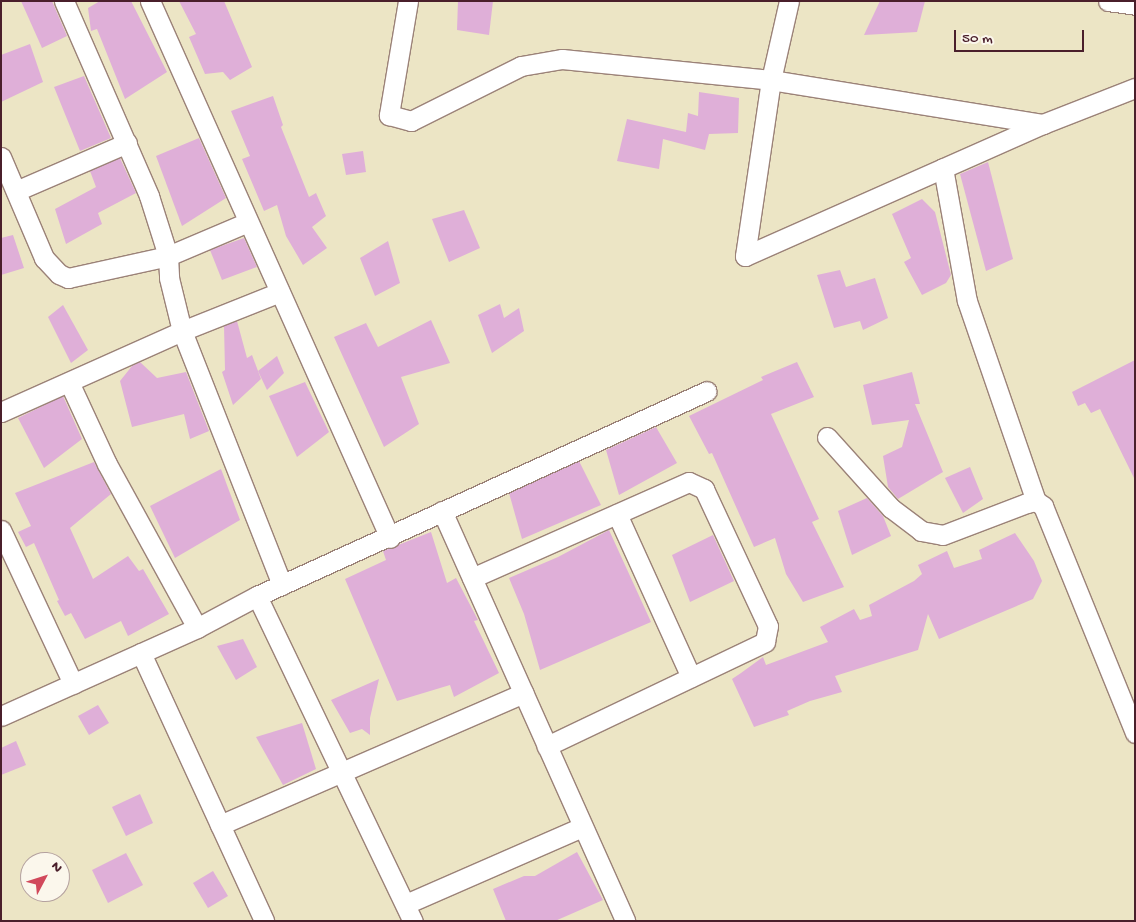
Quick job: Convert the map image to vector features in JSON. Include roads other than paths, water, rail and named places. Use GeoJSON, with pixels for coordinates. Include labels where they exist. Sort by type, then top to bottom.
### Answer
{"type":"FeatureCollection","features":[{"type":"Feature","properties":{"kind":"street"},"geometry":{"type":"LineString","coordinates":[[64,1],[127,143],[168,256],[169,278],[182,331],[282,585]]}},
{"type":"Feature","properties":{"kind":"street"},"geometry":{"type":"LineString","coordinates":[[150,1],[390,538]]}},
{"type":"Feature","properties":{"kind":"street"},"geometry":{"type":"LineString","coordinates":[[408,1],[389,115],[411,121],[521,66],[562,59],[771,80],[1043,124]]}},
{"type":"Feature","properties":{"kind":"street"},"geometry":{"type":"LineString","coordinates":[[789,1],[771,80],[744,256],[1043,124],[1135,88]]}},
{"type":"Feature","properties":{"kind":"street"},"geometry":{"type":"LineString","coordinates":[[1108,1],[1135,6]]}},
{"type":"Feature","properties":{"kind":"street"},"geometry":{"type":"LineString","coordinates":[[16,191],[127,143]]}},
{"type":"Feature","properties":{"kind":"street"},"geometry":{"type":"LineString","coordinates":[[1,157],[44,258],[59,274],[68,278],[168,256],[248,222]]}},
{"type":"Feature","properties":{"kind":"street"},"geometry":{"type":"LineString","coordinates":[[943,168],[967,302],[1036,501],[1043,506],[1135,733]]}},
{"type":"Feature","properties":{"kind":"street"},"geometry":{"type":"LineString","coordinates":[[1,412],[182,331],[280,292]]}},
{"type":"Feature","properties":{"kind":"street"},"geometry":{"type":"LineString","coordinates":[[69,382],[107,464],[197,628]]}},
{"type":"Feature","properties":{"kind":"street"},"geometry":{"type":"LineString","coordinates":[[1,716],[197,628],[257,596],[390,538],[442,511],[706,391]]}},
{"type":"Feature","properties":{"kind":"street"},"geometry":{"type":"LineString","coordinates":[[827,437],[891,508],[921,531],[943,535],[1036,501]]}},
{"type":"Feature","properties":{"kind":"street"},"geometry":{"type":"LineString","coordinates":[[472,578],[689,482],[698,484],[704,489],[768,626],[765,642],[547,746]]}},
{"type":"Feature","properties":{"kind":"street"},"geometry":{"type":"LineString","coordinates":[[442,511],[625,921]]}},
{"type":"Feature","properties":{"kind":"street"},"geometry":{"type":"LineString","coordinates":[[617,514],[691,677]]}},
{"type":"Feature","properties":{"kind":"street"},"geometry":{"type":"LineString","coordinates":[[1,530],[73,684]]}},
{"type":"Feature","properties":{"kind":"street"},"geometry":{"type":"LineString","coordinates":[[257,596],[409,912],[582,827]]}},
{"type":"Feature","properties":{"kind":"street"},"geometry":{"type":"LineString","coordinates":[[141,653],[264,921]]}},
{"type":"Feature","properties":{"kind":"street"},"geometry":{"type":"LineString","coordinates":[[220,825],[524,693]]}}]}
